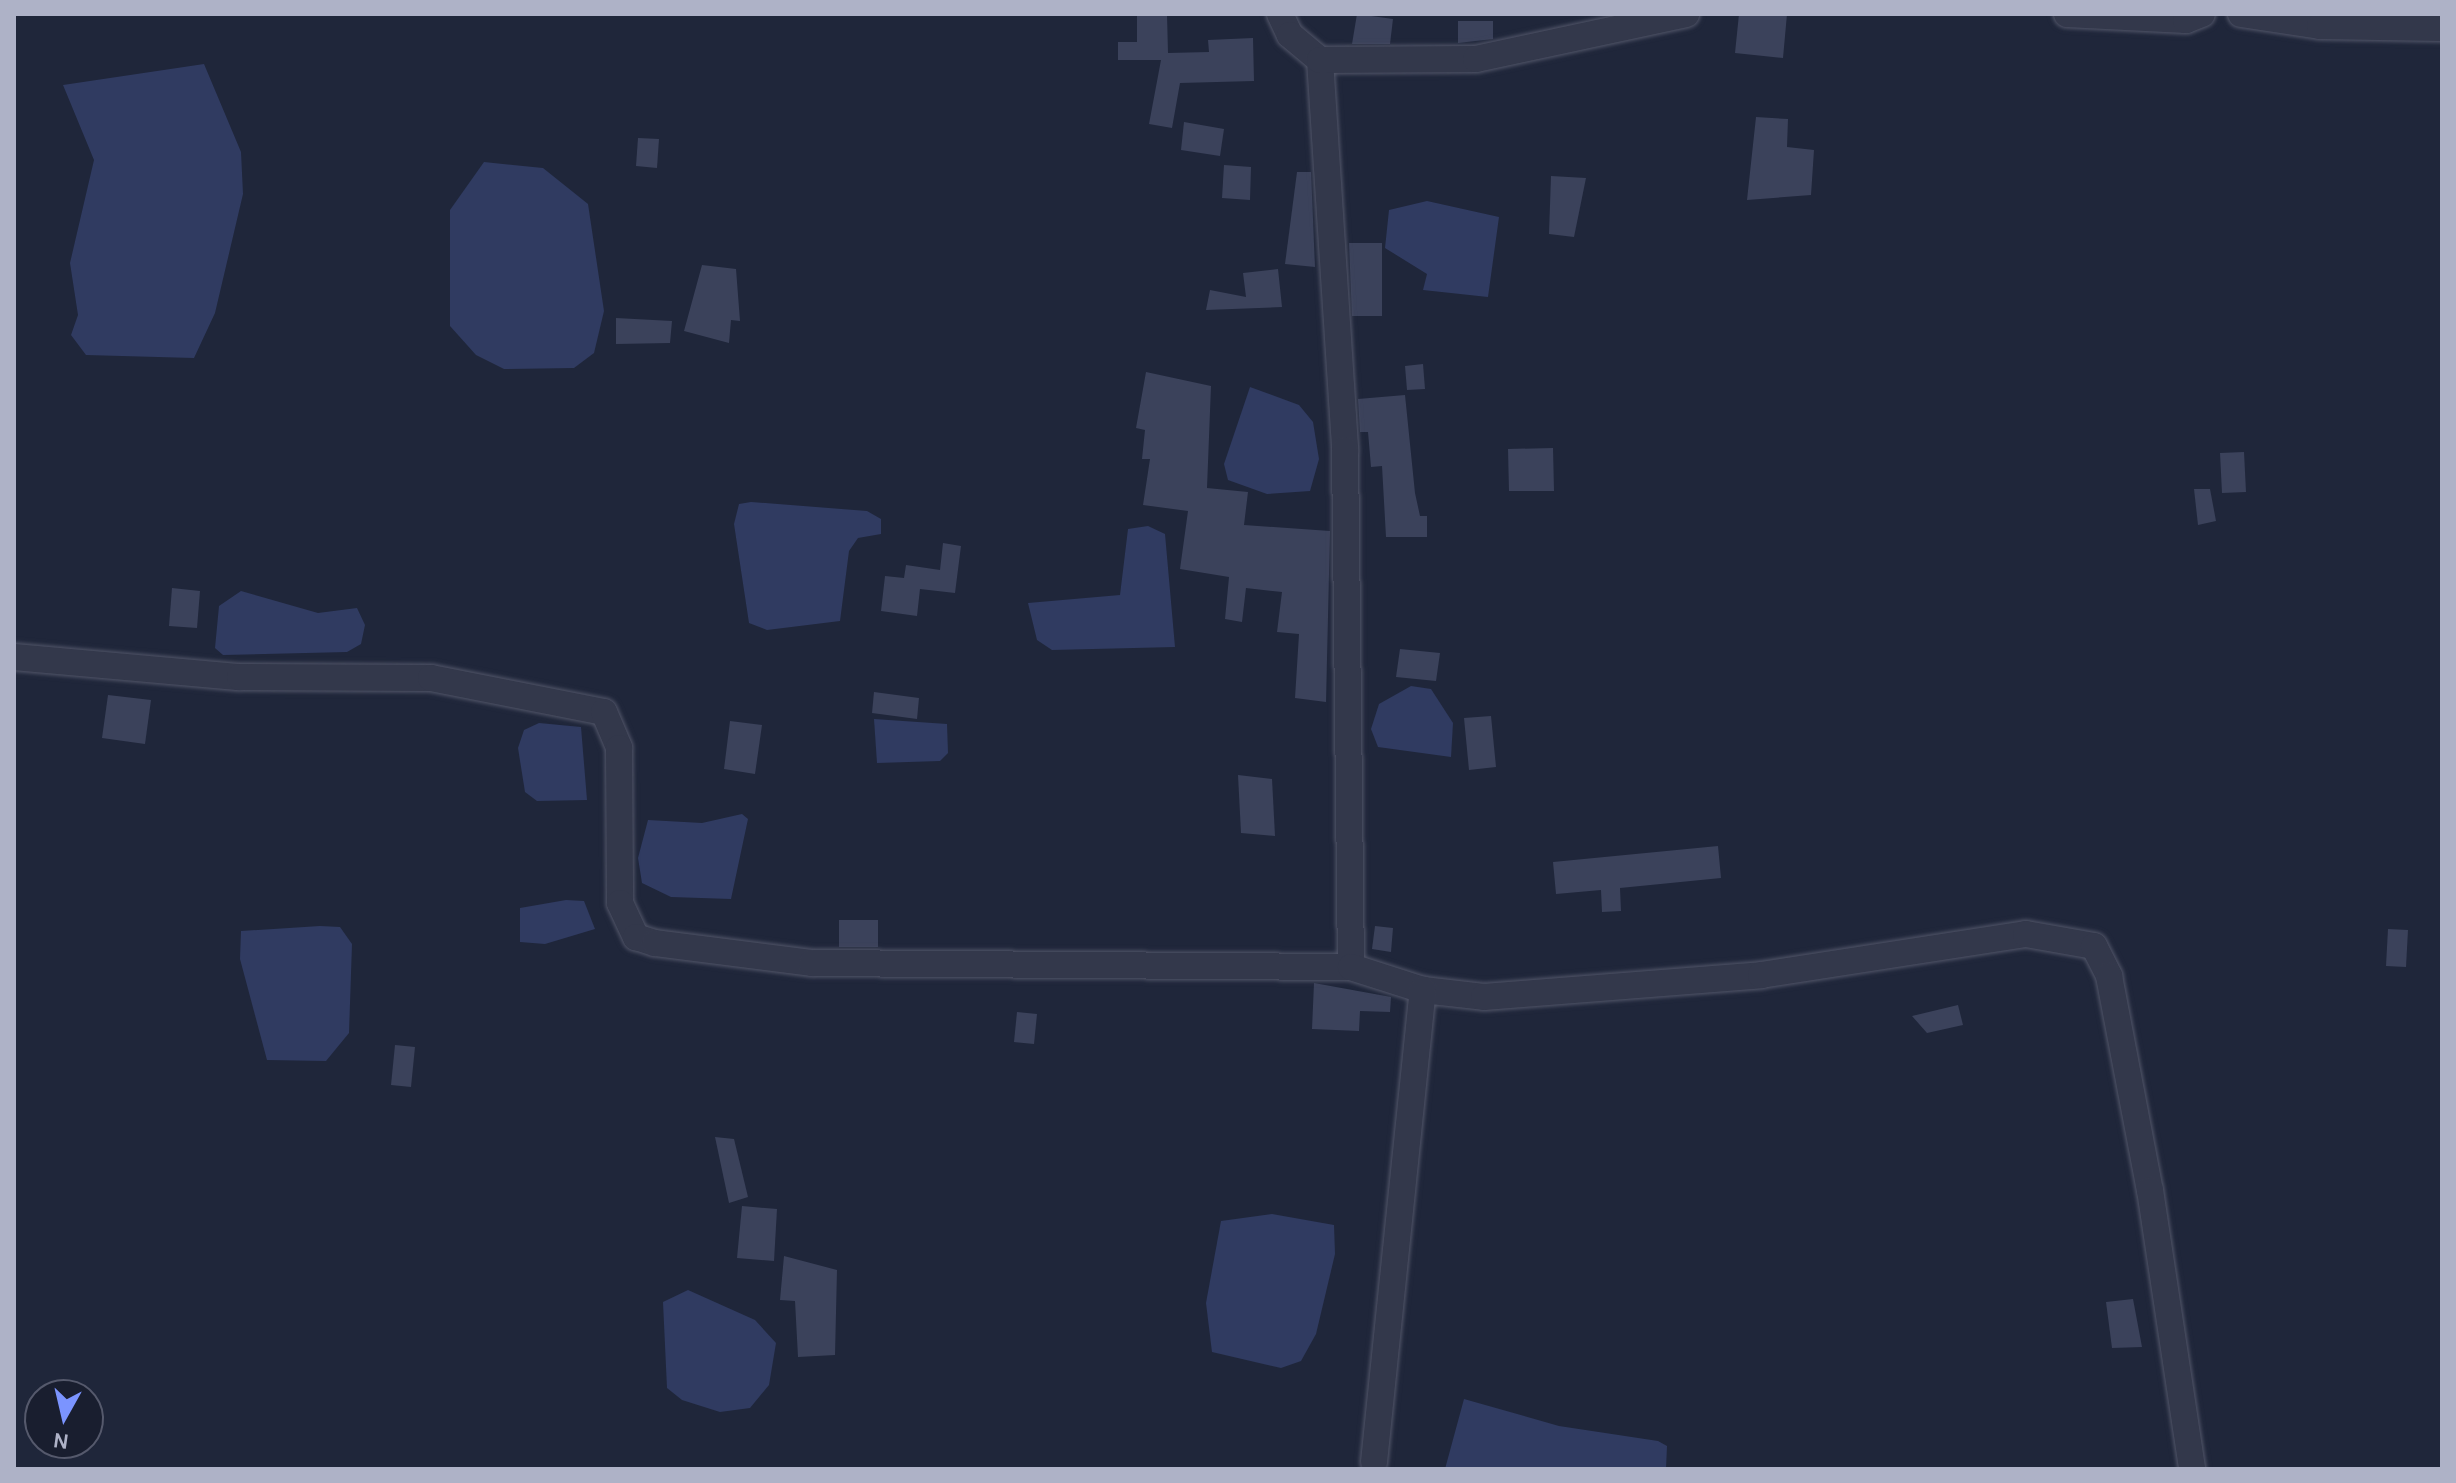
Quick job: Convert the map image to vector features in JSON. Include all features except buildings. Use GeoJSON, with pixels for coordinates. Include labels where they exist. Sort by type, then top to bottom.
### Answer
{"type":"FeatureCollection","features":[{"type":"Feature","properties":{"kind":"street"},"geometry":{"type":"LineString","coordinates":[[1280,14],[1290,35],[1320,60],[1476,59],[1686,14]]}},
{"type":"Feature","properties":{"kind":"street"},"geometry":{"type":"LineString","coordinates":[[2067,14],[2186,20],[2202,14]]}},
{"type":"Feature","properties":{"kind":"street"},"geometry":{"type":"LineString","coordinates":[[2241,14],[2320,26],[2442,28]]}},
{"type":"Feature","properties":{"kind":"street"},"geometry":{"type":"LineString","coordinates":[[1320,60],[1345,450],[1351,967]]}},
{"type":"Feature","properties":{"kind":"street"},"geometry":{"type":"LineString","coordinates":[[14,657],[240,677],[431,678],[604,712],[619,748],[620,903],[636,937],[655,943],[812,963],[1351,967],[1423,990],[1534,997],[1761,975],[2026,934],[2094,946],[2109,976],[2150,1190],[2192,1469]]}},
{"type":"Feature","properties":{"kind":"street"},"geometry":{"type":"LineString","coordinates":[[1374,1462],[1423,990]]}},
{"type":"Feature","properties":{"kind":"water"},"geometry":{"type":"Polygon","coordinates":[[[204,64],[241,152],[243,194],[215,313],[194,358],[86,355],[71,335],[78,315],[70,263],[94,160],[63,85],[204,64]]]}},
{"type":"Feature","properties":{"kind":"water"},"geometry":{"type":"Polygon","coordinates":[[[484,162],[543,168],[588,204],[604,311],[594,353],[574,368],[504,369],[476,355],[450,326],[450,210],[484,162]]]}},
{"type":"Feature","properties":{"kind":"water"},"geometry":{"type":"Polygon","coordinates":[[[1427,201],[1499,217],[1488,297],[1423,290],[1427,274],[1385,248],[1389,210],[1427,201]]]}},
{"type":"Feature","properties":{"kind":"water"},"geometry":{"type":"Polygon","coordinates":[[[1250,387],[1299,405],[1313,422],[1319,459],[1310,491],[1267,494],[1228,480],[1224,464],[1250,387]]]}},
{"type":"Feature","properties":{"kind":"water"},"geometry":{"type":"Polygon","coordinates":[[[751,502],[867,511],[881,519],[881,534],[858,538],[849,551],[840,621],[767,630],[749,623],[734,524],[739,504],[751,502]]]}},
{"type":"Feature","properties":{"kind":"water"},"geometry":{"type":"Polygon","coordinates":[[[1148,526],[1165,534],[1175,647],[1052,650],[1037,640],[1028,603],[1120,595],[1128,529],[1148,526]]]}},
{"type":"Feature","properties":{"kind":"water"},"geometry":{"type":"Polygon","coordinates":[[[241,591],[318,613],[357,608],[365,625],[361,644],[347,652],[223,655],[215,648],[219,606],[241,591]]]}},
{"type":"Feature","properties":{"kind":"water"},"geometry":{"type":"Polygon","coordinates":[[[1411,686],[1431,689],[1453,723],[1451,757],[1378,747],[1371,729],[1379,704],[1411,686]]]}},
{"type":"Feature","properties":{"kind":"water"},"geometry":{"type":"Polygon","coordinates":[[[874,719],[947,724],[948,753],[940,761],[877,763],[874,719]]]}},
{"type":"Feature","properties":{"kind":"water"},"geometry":{"type":"Polygon","coordinates":[[[539,723],[581,727],[587,800],[537,801],[525,792],[518,748],[524,730],[539,723]]]}},
{"type":"Feature","properties":{"kind":"water"},"geometry":{"type":"Polygon","coordinates":[[[742,814],[748,819],[731,899],[671,897],[642,883],[638,858],[648,820],[702,823],[742,814]]]}},
{"type":"Feature","properties":{"kind":"water"},"geometry":{"type":"Polygon","coordinates":[[[566,900],[584,901],[595,929],[545,944],[520,942],[520,908],[566,900]]]}},
{"type":"Feature","properties":{"kind":"water"},"geometry":{"type":"Polygon","coordinates":[[[340,927],[352,944],[349,1033],[326,1061],[267,1060],[240,959],[241,931],[340,927]]]}},
{"type":"Feature","properties":{"kind":"water"},"geometry":{"type":"Polygon","coordinates":[[[1272,1214],[1334,1225],[1335,1254],[1316,1334],[1301,1361],[1281,1368],[1212,1352],[1206,1303],[1221,1221],[1272,1214]]]}},
{"type":"Feature","properties":{"kind":"water"},"geometry":{"type":"Polygon","coordinates":[[[688,1290],[755,1320],[776,1343],[769,1385],[750,1408],[720,1412],[682,1400],[667,1388],[663,1302],[688,1290]]]}},
{"type":"Feature","properties":{"kind":"water"},"geometry":{"type":"Polygon","coordinates":[[[1464,1399],[1559,1426],[1658,1441],[1667,1446],[1666,1469],[1445,1469],[1464,1399]]]}}]}
